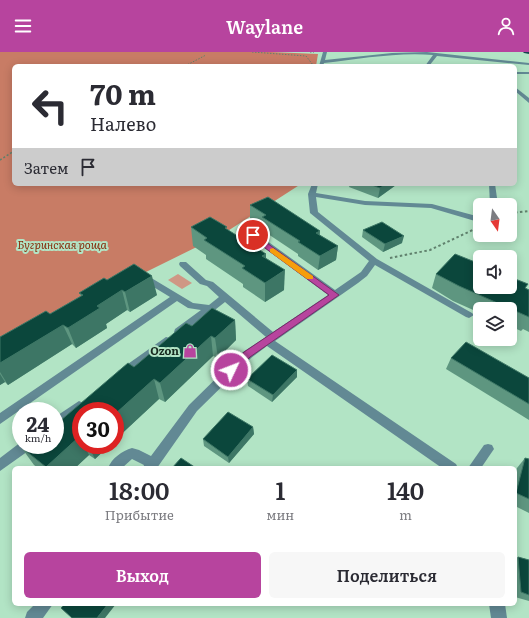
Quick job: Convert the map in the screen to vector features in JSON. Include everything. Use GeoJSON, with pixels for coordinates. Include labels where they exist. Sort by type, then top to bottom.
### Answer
{"type":"FeatureCollection","features":[{"type":"Feature","properties":{"kind":"street"},"geometry":{"type":"LineString","coordinates":[[325,52],[321,64],[392,54],[436,54],[529,64]]}},
{"type":"Feature","properties":{"kind":"street"},"geometry":{"type":"LineString","coordinates":[[428,64],[436,54]]}},
{"type":"Feature","properties":{"kind":"street"},"geometry":{"type":"LineString","coordinates":[[482,59],[488,64]]}},
{"type":"Feature","properties":{"kind":"street"},"geometry":{"type":"LineString","coordinates":[[517,73],[529,73]]}},
{"type":"Feature","properties":{"kind":"street"},"geometry":{"type":"LineString","coordinates":[[517,89],[523,90]]}},
{"type":"Feature","properties":{"kind":"street"},"geometry":{"type":"LineString","coordinates":[[517,90],[529,101]]}},
{"type":"Feature","properties":{"kind":"street"},"geometry":{"type":"LineString","coordinates":[[314,186],[312,194],[314,212],[374,261],[469,315]]}},
{"type":"Feature","properties":{"kind":"street"},"geometry":{"type":"LineString","coordinates":[[492,186],[493,198]]}},
{"type":"Feature","properties":{"kind":"street"},"geometry":{"type":"LineString","coordinates":[[312,194],[365,203],[432,206],[473,218]]}},
{"type":"Feature","properties":{"kind":"street"},"geometry":{"type":"LineString","coordinates":[[242,227],[335,295]]}},
{"type":"Feature","properties":{"kind":"street"},"geometry":{"type":"LineString","coordinates":[[116,466],[128,454],[136,452],[150,466],[193,408],[247,355],[364,274],[374,261]]}},
{"type":"Feature","properties":{"kind":"street"},"geometry":{"type":"LineString","coordinates":[[183,264],[203,282],[210,284],[226,297],[269,339],[449,466]]}},
{"type":"Feature","properties":{"kind":"street"},"geometry":{"type":"LineString","coordinates":[[150,281],[190,306],[211,308]]}},
{"type":"Feature","properties":{"kind":"street"},"geometry":{"type":"LineString","coordinates":[[0,419],[177,297]]}},
{"type":"Feature","properties":{"kind":"street"},"geometry":{"type":"LineString","coordinates":[[111,382],[226,297]]}},
{"type":"Feature","properties":{"kind":"street"},"geometry":{"type":"LineString","coordinates":[[64,417],[86,401]]}},
{"type":"Feature","properties":{"kind":"street"},"geometry":{"type":"LineString","coordinates":[[475,466],[488,449]]}},
{"type":"Feature","properties":{"kind":"street"},"geometry":{"type":"LineString","coordinates":[[0,465],[15,454]]}},
{"type":"Feature","properties":{"kind":"street"},"geometry":{"type":"LineString","coordinates":[[33,618],[43,606]]}},
{"type":"Feature","properties":{"kind":"street"},"geometry":{"type":"LineString","coordinates":[[497,606],[498,618]]}},
{"type":"Feature","properties":{"kind":"path"},"geometry":{"type":"LineString","coordinates":[[252,52],[306,56],[312,64]]}},
{"type":"Feature","properties":{"kind":"path"},"geometry":{"type":"LineString","coordinates":[[189,64],[206,55]]}},
{"type":"Feature","properties":{"kind":"path"},"geometry":{"type":"LineString","coordinates":[[0,160],[12,152]]}},
{"type":"Feature","properties":{"kind":"path"},"geometry":{"type":"LineString","coordinates":[[517,212],[529,211]]}},
{"type":"Feature","properties":{"kind":"path"},"geometry":{"type":"LineString","coordinates":[[374,261],[430,250],[473,230]]}},
{"type":"Feature","properties":{"kind":"shaded area"},"geometry":{"type":"Polygon","coordinates":[[[178,274],[192,283],[182,289],[168,280],[178,274]]]}},
{"type":"Feature","properties":{"kind":"green space","name":"Бугринская роща"},"geometry":{"type":"Polygon","coordinates":[[[0,52],[271,52],[318,54],[316,64],[12,64],[12,186],[298,186],[223,234],[0,344],[0,52]]]}},
{"type":"Feature","properties":{"kind":"building"},"geometry":{"type":"Polygon","coordinates":[[[268,197],[320,231],[316,233],[338,246],[320,256],[298,242],[300,241],[262,217],[266,215],[250,205],[268,197]]]}},
{"type":"Feature","properties":{"kind":"building"},"geometry":{"type":"Polygon","coordinates":[[[210,217],[266,254],[262,256],[285,270],[265,283],[242,268],[245,266],[204,240],[207,238],[191,227],[210,217]]]}},
{"type":"Feature","properties":{"kind":"building"},"geometry":{"type":"Polygon","coordinates":[[[382,222],[404,236],[385,244],[363,230],[382,222]]]}},
{"type":"Feature","properties":{"kind":"building"},"geometry":{"type":"Polygon","coordinates":[[[455,254],[473,261],[473,292],[459,286],[436,274],[455,254]]]}},
{"type":"Feature","properties":{"kind":"building"},"geometry":{"type":"Polygon","coordinates":[[[134,264],[152,276],[125,292],[122,290],[97,306],[100,308],[68,328],[63,325],[0,363],[0,337],[46,311],[50,314],[83,295],[79,293],[104,278],[107,280],[134,264]]]}},
{"type":"Feature","properties":{"kind":"building"},"geometry":{"type":"Polygon","coordinates":[[[517,280],[528,284],[525,288],[529,290],[529,317],[517,312],[517,302],[495,302],[477,294],[517,294],[517,280]]]}},
{"type":"Feature","properties":{"kind":"building"},"geometry":{"type":"Polygon","coordinates":[[[212,308],[235,320],[215,338],[211,336],[160,383],[154,379],[124,406],[124,402],[82,402],[128,363],[134,367],[186,323],[192,326],[212,308]]]}},
{"type":"Feature","properties":{"kind":"building"},"geometry":{"type":"Polygon","coordinates":[[[466,342],[529,378],[529,404],[451,358],[466,342]]]}},
{"type":"Feature","properties":{"kind":"building"},"geometry":{"type":"Polygon","coordinates":[[[272,355],[297,370],[273,395],[247,379],[272,355]]]}},
{"type":"Feature","properties":{"kind":"building"},"geometry":{"type":"Polygon","coordinates":[[[72,411],[72,443],[64,451],[64,418],[72,411]]]}},
{"type":"Feature","properties":{"kind":"building"},"geometry":{"type":"Polygon","coordinates":[[[228,412],[253,427],[228,457],[203,439],[228,412]]]}},
{"type":"Feature","properties":{"kind":"building"},"geometry":{"type":"Polygon","coordinates":[[[30,454],[60,454],[47,466],[45,466],[30,454]]]}},
{"type":"Feature","properties":{"kind":"building"},"geometry":{"type":"Polygon","coordinates":[[[181,458],[193,466],[174,466],[181,458]]]}},
{"type":"Feature","properties":{"kind":"building"},"geometry":{"type":"Polygon","coordinates":[[[525,458],[529,459],[529,499],[517,493],[525,458]]]}},
{"type":"Feature","properties":{"kind":"building"},"geometry":{"type":"Polygon","coordinates":[[[518,557],[529,560],[529,595],[521,592],[518,557]]]}},
{"type":"Feature","properties":{"kind":"building"},"geometry":{"type":"Polygon","coordinates":[[[63,606],[106,606],[97,618],[72,618],[61,608],[63,606]]]}},
{"type":"Feature","properties":{"kind":"slow traffic"},"geometry":{"type":"LineString","coordinates":[[273,250],[310,277]]}},
{"type":"Feature","properties":{"kind":"place","name":"Ozon"},"geometry":{"type":"Point","coordinates":[190,351]}},
{"type":"Feature","properties":{"kind":"route"},"geometry":{"type":"LineString","coordinates":[[231,370],[247,355],[335,295],[253,235]]}}]}
